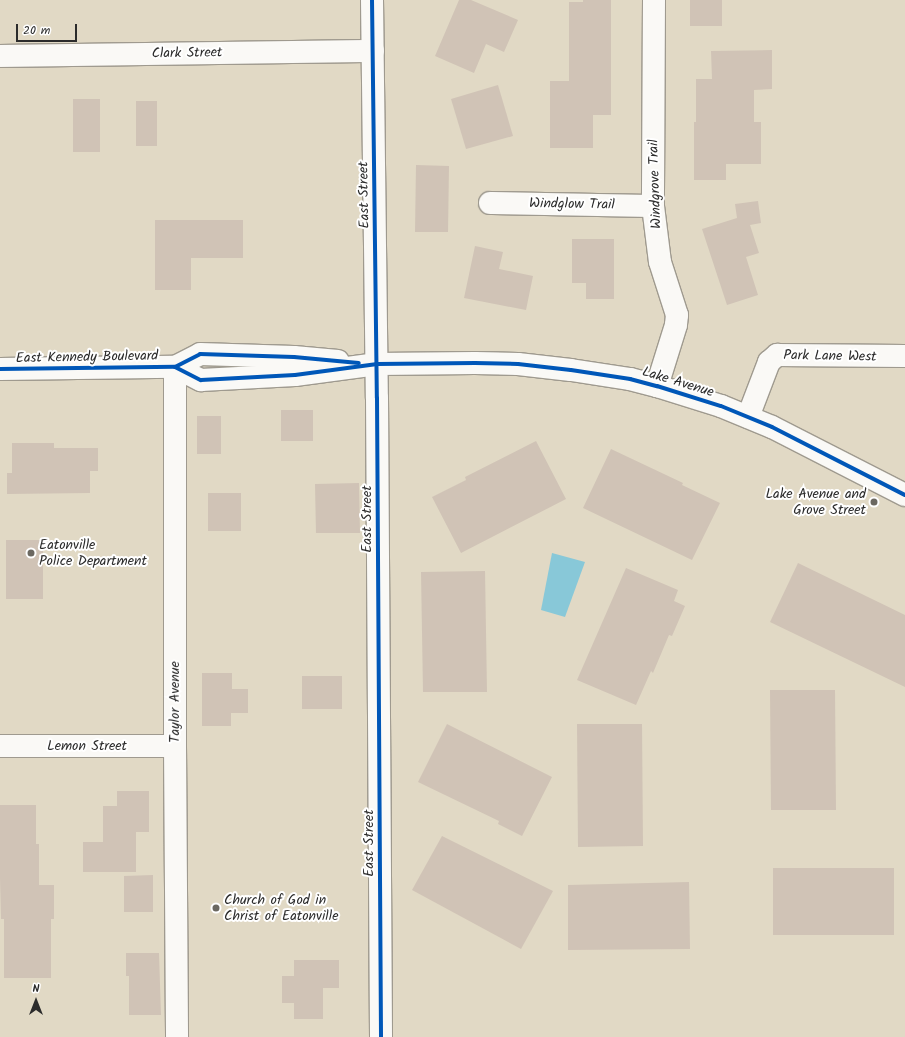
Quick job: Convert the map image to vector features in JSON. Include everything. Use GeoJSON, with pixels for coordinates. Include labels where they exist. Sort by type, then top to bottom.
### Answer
{"type":"FeatureCollection","features":[{"type":"Feature","properties":{"kind":"street","name":"East Street"},"geometry":{"type":"LineString","coordinates":[[372,0],[377,364],[381,1037]]}},
{"type":"Feature","properties":{"kind":"street","name":"Windgrove Trail"},"geometry":{"type":"LineString","coordinates":[[654,0],[653,206],[660,262],[677,314],[676,325],[657,386]]}},
{"type":"Feature","properties":{"kind":"street","name":"Clark Street"},"geometry":{"type":"LineString","coordinates":[[0,56],[373,51]]}},
{"type":"Feature","properties":{"kind":"street","name":"Windglow Trail"},"geometry":{"type":"LineString","coordinates":[[490,203],[653,206]]}},
{"type":"Feature","properties":{"kind":"street","name":"Park Lane West"},"geometry":{"type":"LineString","coordinates":[[748,417],[769,362],[777,355],[905,356]]}},
{"type":"Feature","properties":{"kind":"street","name":"East Kennedy Boulevard"},"geometry":{"type":"LineString","coordinates":[[0,369],[175,367],[201,380],[294,375],[377,364]]}},
{"type":"Feature","properties":{"kind":"street","name":"Lake Avenue"},"geometry":{"type":"LineString","coordinates":[[377,364],[518,364],[606,375],[657,386],[748,417],[772,427],[905,495]]}},
{"type":"Feature","properties":{"kind":"street","name":"Taylor Avenue"},"geometry":{"type":"LineString","coordinates":[[175,367],[174,746],[177,1037]]}},
{"type":"Feature","properties":{"kind":"street","name":"Lemon Street"},"geometry":{"type":"LineString","coordinates":[[0,746],[174,746]]}},
{"type":"Feature","properties":{"kind":"water"},"geometry":{"type":"Polygon","coordinates":[[[552,553],[585,562],[565,617],[541,610],[552,553]]]}},
{"type":"Feature","properties":{"kind":"building"},"geometry":{"type":"Polygon","coordinates":[[[459,0],[471,0],[518,20],[504,52],[486,44],[474,73],[435,56],[459,0]]]}},
{"type":"Feature","properties":{"kind":"building"},"geometry":{"type":"Polygon","coordinates":[[[583,0],[611,0],[611,115],[593,115],[593,148],[550,148],[550,81],[569,81],[569,2],[583,2],[583,0]]]}},
{"type":"Feature","properties":{"kind":"building"},"geometry":{"type":"Polygon","coordinates":[[[690,0],[722,0],[722,26],[690,26],[690,0]]]}},
{"type":"Feature","properties":{"kind":"building"},"geometry":{"type":"Polygon","coordinates":[[[772,50],[772,89],[754,90],[754,122],[761,122],[761,164],[726,164],[726,180],[694,180],[696,79],[712,79],[711,51],[772,50]]]}},
{"type":"Feature","properties":{"kind":"building"},"geometry":{"type":"Polygon","coordinates":[[[498,85],[513,136],[466,149],[451,99],[498,85]]]}},
{"type":"Feature","properties":{"kind":"building"},"geometry":{"type":"Polygon","coordinates":[[[73,99],[100,99],[100,152],[73,152],[73,99]]]}},
{"type":"Feature","properties":{"kind":"building"},"geometry":{"type":"Polygon","coordinates":[[[136,101],[157,101],[157,146],[136,146],[136,101]]]}},
{"type":"Feature","properties":{"kind":"building"},"geometry":{"type":"Polygon","coordinates":[[[416,165],[449,166],[448,232],[415,232],[416,165]]]}},
{"type":"Feature","properties":{"kind":"building"},"geometry":{"type":"Polygon","coordinates":[[[758,201],[761,223],[750,225],[759,253],[746,257],[758,295],[727,305],[702,229],[737,218],[735,204],[758,201]]]}},
{"type":"Feature","properties":{"kind":"building"},"geometry":{"type":"Polygon","coordinates":[[[155,220],[243,220],[243,258],[191,258],[191,290],[155,290],[155,220]]]}},
{"type":"Feature","properties":{"kind":"building"},"geometry":{"type":"Polygon","coordinates":[[[572,239],[614,239],[614,299],[586,299],[586,283],[572,283],[572,239]]]}},
{"type":"Feature","properties":{"kind":"building"},"geometry":{"type":"Polygon","coordinates":[[[475,246],[503,252],[499,269],[533,276],[526,310],[464,298],[475,246]]]}},
{"type":"Feature","properties":{"kind":"building"},"geometry":{"type":"Polygon","coordinates":[[[281,410],[313,410],[313,441],[281,441],[281,410]]]}},
{"type":"Feature","properties":{"kind":"building"},"geometry":{"type":"Polygon","coordinates":[[[197,416],[221,416],[221,454],[197,454],[197,416]]]}},
{"type":"Feature","properties":{"kind":"building"},"geometry":{"type":"Polygon","coordinates":[[[536,441],[566,499],[461,553],[432,497],[466,480],[465,477],[536,441]]]}},
{"type":"Feature","properties":{"kind":"building"},"geometry":{"type":"Polygon","coordinates":[[[12,443],[54,443],[54,448],[98,448],[98,471],[90,471],[90,493],[7,494],[7,473],[12,473],[12,443]]]}},
{"type":"Feature","properties":{"kind":"building"},"geometry":{"type":"Polygon","coordinates":[[[611,449],[683,483],[682,485],[720,503],[692,560],[583,508],[611,449]]]}},
{"type":"Feature","properties":{"kind":"building"},"geometry":{"type":"Polygon","coordinates":[[[359,483],[360,533],[316,533],[315,484],[359,483]]]}},
{"type":"Feature","properties":{"kind":"building"},"geometry":{"type":"Polygon","coordinates":[[[208,493],[241,493],[241,531],[208,531],[208,493]]]}},
{"type":"Feature","properties":{"kind":"building"},"geometry":{"type":"Polygon","coordinates":[[[6,540],[43,540],[43,599],[6,599],[6,540]]]}},
{"type":"Feature","properties":{"kind":"building"},"geometry":{"type":"Polygon","coordinates":[[[798,563],[905,615],[905,687],[770,622],[798,563]]]}},
{"type":"Feature","properties":{"kind":"building"},"geometry":{"type":"Polygon","coordinates":[[[626,568],[678,590],[674,601],[685,606],[672,636],[669,635],[653,673],[651,671],[636,705],[577,680],[626,568]]]}},
{"type":"Feature","properties":{"kind":"building"},"geometry":{"type":"Polygon","coordinates":[[[485,571],[487,692],[423,692],[421,572],[485,571]]]}},
{"type":"Feature","properties":{"kind":"building"},"geometry":{"type":"Polygon","coordinates":[[[202,673],[232,673],[232,689],[248,689],[248,713],[231,713],[231,726],[202,726],[202,673]]]}},
{"type":"Feature","properties":{"kind":"building"},"geometry":{"type":"Polygon","coordinates":[[[302,676],[342,676],[342,709],[302,709],[302,676]]]}},
{"type":"Feature","properties":{"kind":"building"},"geometry":{"type":"Polygon","coordinates":[[[770,690],[835,690],[836,810],[771,810],[770,690]]]}},
{"type":"Feature","properties":{"kind":"building"},"geometry":{"type":"Polygon","coordinates":[[[447,724],[552,777],[522,836],[498,824],[499,821],[418,782],[447,724]]]}},
{"type":"Feature","properties":{"kind":"building"},"geometry":{"type":"Polygon","coordinates":[[[577,724],[642,724],[643,846],[578,847],[577,724]]]}},
{"type":"Feature","properties":{"kind":"building"},"geometry":{"type":"Polygon","coordinates":[[[117,791],[149,791],[149,832],[136,832],[136,872],[83,872],[83,842],[103,842],[103,806],[117,806],[117,791]]]}},
{"type":"Feature","properties":{"kind":"building"},"geometry":{"type":"Polygon","coordinates":[[[0,805],[36,805],[36,844],[39,844],[39,885],[54,885],[54,919],[51,919],[51,978],[4,978],[4,919],[1,919],[0,878],[0,805]]]}},
{"type":"Feature","properties":{"kind":"building"},"geometry":{"type":"Polygon","coordinates":[[[442,836],[553,891],[521,949],[412,890],[442,836]]]}},
{"type":"Feature","properties":{"kind":"building"},"geometry":{"type":"Polygon","coordinates":[[[773,868],[894,868],[894,935],[773,935],[773,868]]]}},
{"type":"Feature","properties":{"kind":"building"},"geometry":{"type":"Polygon","coordinates":[[[153,875],[153,912],[124,912],[124,876],[153,875]]]}},
{"type":"Feature","properties":{"kind":"building"},"geometry":{"type":"Polygon","coordinates":[[[689,882],[690,949],[568,950],[568,885],[689,882]]]}},
{"type":"Feature","properties":{"kind":"building"},"geometry":{"type":"Polygon","coordinates":[[[126,953],[159,953],[161,1015],[129,1015],[129,976],[126,976],[126,953]]]}},
{"type":"Feature","properties":{"kind":"building"},"geometry":{"type":"Polygon","coordinates":[[[294,960],[339,960],[339,988],[323,988],[323,1019],[294,1019],[294,1003],[282,1003],[282,976],[294,976],[294,960]]]}},
{"type":"Feature","properties":{"kind":"cycle path"},"geometry":{"type":"LineString","coordinates":[[372,0],[377,398],[381,1037]]}},
{"type":"Feature","properties":{"kind":"cycle path"},"geometry":{"type":"LineString","coordinates":[[175,367],[200,354],[294,357],[359,363]]}},
{"type":"Feature","properties":{"kind":"cycle path"},"geometry":{"type":"LineString","coordinates":[[0,369],[175,367],[201,380],[295,375],[377,364],[518,364],[571,370],[630,379],[721,406],[772,427],[905,495]]}},
{"type":"Feature","properties":{"kind":"place","name":"Lake Avenue and Grove Street"},"geometry":{"type":"Point","coordinates":[874,502]}},
{"type":"Feature","properties":{"kind":"place","name":"Eatonville Police Department"},"geometry":{"type":"Point","coordinates":[31,553]}},
{"type":"Feature","properties":{"kind":"place","name":"Church of God in Christ of Eatonville"},"geometry":{"type":"Point","coordinates":[216,908]}}]}
